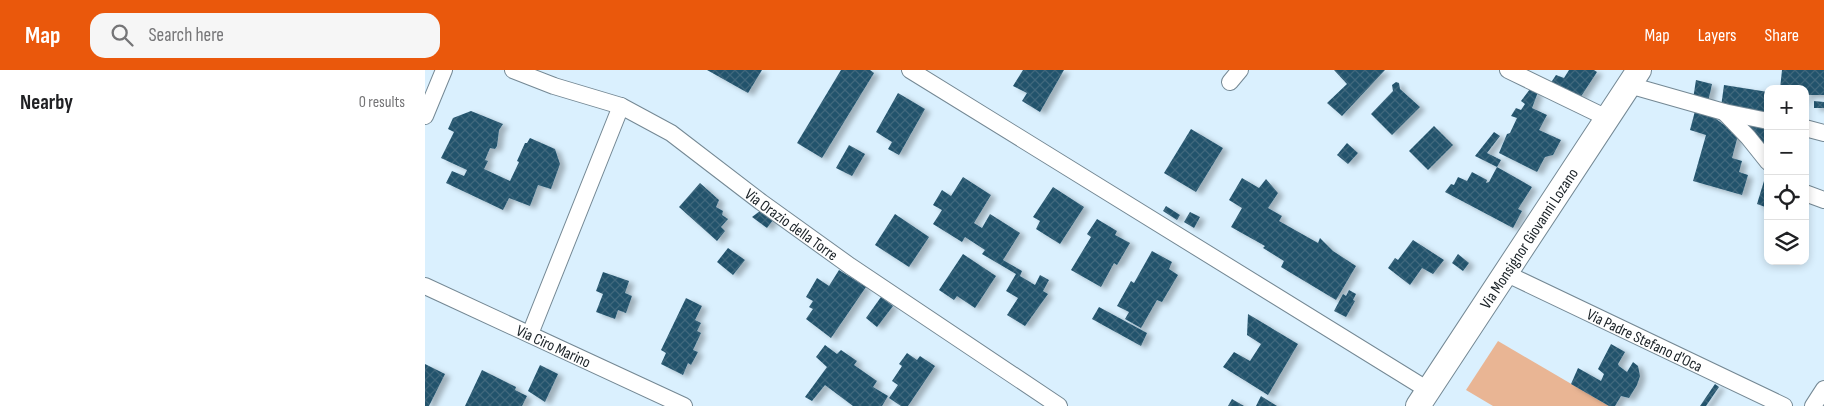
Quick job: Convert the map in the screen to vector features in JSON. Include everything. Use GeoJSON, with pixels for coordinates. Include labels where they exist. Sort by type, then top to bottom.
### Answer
{"type":"FeatureCollection","features":[{"type":"Feature","properties":{"kind":"main road","name":"Via Monsignor Giovanni Lozano"},"geometry":{"type":"LineString","coordinates":[[1423,398],[1634,78]]}},
{"type":"Feature","properties":{"kind":"street"},"geometry":{"type":"LineString","coordinates":[[425,116],[444,70]]}},
{"type":"Feature","properties":{"kind":"street","name":"Via Orazio della Torre"},"geometry":{"type":"LineString","coordinates":[[513,70],[554,86],[621,106],[671,133],[761,202],[850,266],[1059,406]]}},
{"type":"Feature","properties":{"kind":"street"},"geometry":{"type":"LineString","coordinates":[[910,70],[1423,398]]}},
{"type":"Feature","properties":{"kind":"street"},"geometry":{"type":"LineString","coordinates":[[1508,70],[1607,118]]}},
{"type":"Feature","properties":{"kind":"street"},"geometry":{"type":"LineString","coordinates":[[1634,78],[1724,112],[1764,120]]}},
{"type":"Feature","properties":{"kind":"street"},"geometry":{"type":"LineString","coordinates":[[530,334],[621,106]]}},
{"type":"Feature","properties":{"kind":"street"},"geometry":{"type":"LineString","coordinates":[[1724,112],[1764,157]]}},
{"type":"Feature","properties":{"kind":"street"},"geometry":{"type":"LineString","coordinates":[[1809,129],[1824,133]]}},
{"type":"Feature","properties":{"kind":"street"},"geometry":{"type":"LineString","coordinates":[[1809,194],[1824,200]]}},
{"type":"Feature","properties":{"kind":"street","name":"Via Padre Stefano d'Oca"},"geometry":{"type":"LineString","coordinates":[[1505,273],[1783,406]]}},
{"type":"Feature","properties":{"kind":"street","name":"Via Ciro Marino"},"geometry":{"type":"LineString","coordinates":[[425,286],[683,406]]}},
{"type":"Feature","properties":{"kind":"street"},"geometry":{"type":"LineString","coordinates":[[1813,406],[1824,389]]}},
{"type":"Feature","properties":{"kind":"shaded area"},"geometry":{"type":"Polygon","coordinates":[[[1498,341],[1609,406],[1493,406],[1466,390],[1498,341]]]}},
{"type":"Feature","properties":{"kind":"building"},"geometry":{"type":"Polygon","coordinates":[[[707,70],[762,70],[748,93],[707,70]]]}},
{"type":"Feature","properties":{"kind":"building"},"geometry":{"type":"Polygon","coordinates":[[[841,70],[870,70],[874,73],[822,158],[797,143],[841,70]]]}},
{"type":"Feature","properties":{"kind":"building"},"geometry":{"type":"Polygon","coordinates":[[[1023,70],[1064,70],[1040,112],[1022,101],[1027,93],[1013,86],[1023,70]]]}},
{"type":"Feature","properties":{"kind":"building"},"geometry":{"type":"Polygon","coordinates":[[[1334,70],[1385,70],[1342,116],[1327,103],[1347,84],[1334,70]]]}},
{"type":"Feature","properties":{"kind":"building"},"geometry":{"type":"Polygon","coordinates":[[[1569,70],[1594,70],[1597,72],[1580,98],[1550,84],[1556,75],[1564,78],[1569,70]]]}},
{"type":"Feature","properties":{"kind":"building"},"geometry":{"type":"Polygon","coordinates":[[[1782,70],[1824,70],[1824,95],[1809,95],[1809,85],[1780,85],[1782,70]]]}},
{"type":"Feature","properties":{"kind":"building"},"geometry":{"type":"Polygon","coordinates":[[[1696,80],[1712,84],[1708,102],[1693,99],[1696,80]]]}},
{"type":"Feature","properties":{"kind":"building"},"geometry":{"type":"Polygon","coordinates":[[[1396,82],[1399,83],[1400,89],[1420,107],[1392,135],[1371,114],[1393,91],[1392,85],[1396,82]]]}},
{"type":"Feature","properties":{"kind":"building"},"geometry":{"type":"Polygon","coordinates":[[[1724,85],[1764,91],[1764,114],[1721,107],[1724,85]]]}},
{"type":"Feature","properties":{"kind":"building"},"geometry":{"type":"Polygon","coordinates":[[[1530,89],[1538,92],[1532,108],[1547,115],[1539,130],[1561,140],[1553,155],[1545,157],[1537,172],[1499,153],[1507,134],[1510,133],[1517,118],[1511,116],[1516,108],[1521,110],[1525,104],[1521,101],[1530,89]]]}},
{"type":"Feature","properties":{"kind":"building"},"geometry":{"type":"Polygon","coordinates":[[[898,93],[925,109],[899,155],[888,149],[892,142],[876,132],[898,93]]]}},
{"type":"Feature","properties":{"kind":"building"},"geometry":{"type":"Polygon","coordinates":[[[1814,101],[1824,102],[1824,108],[1814,108],[1814,101]]]}},
{"type":"Feature","properties":{"kind":"building"},"geometry":{"type":"Polygon","coordinates":[[[471,111],[503,124],[499,130],[497,146],[495,149],[490,148],[485,160],[488,161],[484,169],[510,181],[525,143],[530,138],[555,149],[560,164],[551,189],[538,185],[530,206],[509,198],[503,210],[446,183],[452,171],[464,176],[467,170],[441,158],[454,132],[448,129],[453,118],[471,111]]]}},
{"type":"Feature","properties":{"kind":"building"},"geometry":{"type":"Polygon","coordinates":[[[1695,111],[1712,116],[1738,135],[1732,158],[1742,161],[1739,172],[1748,175],[1742,195],[1693,181],[1706,135],[1690,130],[1695,111]]]}},
{"type":"Feature","properties":{"kind":"building"},"geometry":{"type":"Polygon","coordinates":[[[1750,122],[1764,124],[1764,147],[1754,141],[1746,130],[1750,122]]]}},
{"type":"Feature","properties":{"kind":"building"},"geometry":{"type":"Polygon","coordinates":[[[1434,126],[1453,145],[1428,170],[1409,151],[1434,126]]]}},
{"type":"Feature","properties":{"kind":"building"},"geometry":{"type":"Polygon","coordinates":[[[1191,129],[1223,148],[1196,192],[1164,173],[1191,129]]]}},
{"type":"Feature","properties":{"kind":"building"},"geometry":{"type":"Polygon","coordinates":[[[1494,132],[1500,136],[1487,153],[1501,160],[1497,167],[1475,156],[1494,132]]]}},
{"type":"Feature","properties":{"kind":"building"},"geometry":{"type":"Polygon","coordinates":[[[1347,143],[1358,153],[1348,164],[1337,155],[1347,143]]]}},
{"type":"Feature","properties":{"kind":"building"},"geometry":{"type":"Polygon","coordinates":[[[849,145],[865,154],[852,176],[836,168],[849,145]]]}},
{"type":"Feature","properties":{"kind":"building"},"geometry":{"type":"Polygon","coordinates":[[[1497,167],[1532,187],[1518,209],[1522,211],[1513,228],[1445,192],[1451,184],[1454,185],[1458,177],[1467,181],[1472,172],[1487,180],[1486,183],[1489,182],[1497,167]]]}},
{"type":"Feature","properties":{"kind":"building"},"geometry":{"type":"Polygon","coordinates":[[[963,177],[991,195],[974,223],[982,228],[990,214],[1020,233],[1003,260],[1022,271],[1020,276],[1035,285],[1040,275],[1049,280],[1043,291],[1048,294],[1025,326],[1007,315],[1018,298],[1006,291],[1016,274],[982,254],[985,250],[965,237],[962,242],[933,224],[942,210],[933,205],[942,190],[951,196],[963,177]]]}},
{"type":"Feature","properties":{"kind":"building"},"geometry":{"type":"Polygon","coordinates":[[[1242,178],[1259,188],[1266,179],[1278,193],[1268,208],[1282,216],[1279,221],[1318,243],[1320,238],[1333,251],[1356,266],[1336,300],[1281,267],[1284,261],[1263,248],[1265,246],[1231,227],[1242,208],[1229,200],[1242,178]]]}},
{"type":"Feature","properties":{"kind":"building"},"geometry":{"type":"Polygon","coordinates":[[[1764,181],[1764,207],[1757,204],[1764,181]]]}},
{"type":"Feature","properties":{"kind":"building"},"geometry":{"type":"Polygon","coordinates":[[[700,183],[719,200],[716,207],[723,211],[722,215],[728,219],[721,227],[725,231],[717,241],[679,207],[700,183]]]}},
{"type":"Feature","properties":{"kind":"building"},"geometry":{"type":"Polygon","coordinates":[[[1053,187],[1084,207],[1060,244],[1036,229],[1040,221],[1033,217],[1053,187]]]}},
{"type":"Feature","properties":{"kind":"building"},"geometry":{"type":"Polygon","coordinates":[[[1166,206],[1180,215],[1177,220],[1163,211],[1166,206]]]}},
{"type":"Feature","properties":{"kind":"building"},"geometry":{"type":"Polygon","coordinates":[[[760,211],[773,220],[767,228],[752,217],[760,211]]]}},
{"type":"Feature","properties":{"kind":"building"},"geometry":{"type":"Polygon","coordinates":[[[1190,212],[1200,217],[1194,228],[1184,222],[1190,212]]]}},
{"type":"Feature","properties":{"kind":"building"},"geometry":{"type":"Polygon","coordinates":[[[895,214],[929,237],[909,267],[875,245],[895,214]]]}},
{"type":"Feature","properties":{"kind":"building"},"geometry":{"type":"Polygon","coordinates":[[[1097,219],[1117,231],[1115,235],[1130,243],[1117,265],[1114,263],[1101,287],[1071,270],[1091,237],[1087,234],[1097,219]]]}},
{"type":"Feature","properties":{"kind":"building"},"geometry":{"type":"Polygon","coordinates":[[[1413,240],[1444,260],[1433,274],[1422,268],[1410,285],[1388,268],[1395,258],[1398,260],[1413,240]]]}},
{"type":"Feature","properties":{"kind":"building"},"geometry":{"type":"Polygon","coordinates":[[[728,248],[745,260],[733,275],[717,262],[728,248]]]}},
{"type":"Feature","properties":{"kind":"building"},"geometry":{"type":"Polygon","coordinates":[[[1152,251],[1172,262],[1169,269],[1178,275],[1162,302],[1157,300],[1141,328],[1125,319],[1129,312],[1117,306],[1131,281],[1134,283],[1152,251]]]}},
{"type":"Feature","properties":{"kind":"building"},"geometry":{"type":"Polygon","coordinates":[[[963,254],[996,276],[975,308],[957,296],[954,300],[939,290],[963,254]]]}},
{"type":"Feature","properties":{"kind":"building"},"geometry":{"type":"Polygon","coordinates":[[[1458,254],[1469,263],[1463,271],[1452,263],[1458,254]]]}},
{"type":"Feature","properties":{"kind":"building"},"geometry":{"type":"Polygon","coordinates":[[[839,270],[866,287],[831,338],[806,319],[813,309],[809,307],[813,301],[806,297],[817,278],[829,286],[839,270]]]}},
{"type":"Feature","properties":{"kind":"building"},"geometry":{"type":"Polygon","coordinates":[[[603,272],[629,281],[625,293],[632,296],[626,313],[618,310],[615,319],[596,312],[603,294],[596,291],[603,272]]]}},
{"type":"Feature","properties":{"kind":"building"},"geometry":{"type":"Polygon","coordinates":[[[1349,290],[1356,294],[1353,300],[1355,301],[1346,317],[1334,311],[1343,294],[1346,296],[1349,290]]]}},
{"type":"Feature","properties":{"kind":"building"},"geometry":{"type":"Polygon","coordinates":[[[881,297],[893,306],[877,327],[866,318],[881,297]]]}},
{"type":"Feature","properties":{"kind":"building"},"geometry":{"type":"Polygon","coordinates":[[[686,298],[702,306],[695,320],[701,323],[697,331],[701,333],[693,350],[698,352],[691,365],[688,363],[683,375],[661,364],[666,353],[661,350],[686,298]]]}},
{"type":"Feature","properties":{"kind":"building"},"geometry":{"type":"Polygon","coordinates":[[[1099,307],[1147,333],[1141,346],[1092,319],[1099,307]]]}},
{"type":"Feature","properties":{"kind":"building"},"geometry":{"type":"Polygon","coordinates":[[[1248,314],[1298,344],[1268,395],[1223,367],[1234,352],[1250,361],[1261,344],[1247,335],[1248,314]]]}},
{"type":"Feature","properties":{"kind":"building"},"geometry":{"type":"Polygon","coordinates":[[[1611,344],[1625,352],[1618,364],[1619,366],[1627,372],[1633,362],[1638,366],[1640,376],[1629,398],[1621,396],[1615,406],[1609,406],[1571,384],[1578,368],[1601,381],[1604,374],[1598,369],[1611,344]]]}},
{"type":"Feature","properties":{"kind":"building"},"geometry":{"type":"Polygon","coordinates":[[[825,345],[837,354],[841,350],[857,361],[854,365],[877,381],[873,387],[888,396],[882,406],[853,406],[825,385],[812,401],[805,397],[827,367],[816,357],[825,345]]]}},
{"type":"Feature","properties":{"kind":"building"},"geometry":{"type":"Polygon","coordinates":[[[907,353],[917,360],[920,356],[935,366],[908,406],[901,406],[889,398],[898,385],[892,381],[902,366],[899,364],[907,353]]]}},
{"type":"Feature","properties":{"kind":"building"},"geometry":{"type":"Polygon","coordinates":[[[425,364],[445,374],[429,406],[425,406],[425,364]]]}},
{"type":"Feature","properties":{"kind":"building"},"geometry":{"type":"Polygon","coordinates":[[[540,365],[558,374],[545,402],[528,391],[540,365]]]}},
{"type":"Feature","properties":{"kind":"building"},"geometry":{"type":"Polygon","coordinates":[[[482,370],[516,387],[515,390],[527,396],[522,406],[465,406],[482,370]]]}},
{"type":"Feature","properties":{"kind":"building"},"geometry":{"type":"Polygon","coordinates":[[[1715,384],[1719,387],[1706,406],[1700,406],[1715,384]]]}},
{"type":"Feature","properties":{"kind":"building"},"geometry":{"type":"Polygon","coordinates":[[[1261,396],[1277,406],[1256,406],[1261,396]]]}},
{"type":"Feature","properties":{"kind":"building"},"geometry":{"type":"Polygon","coordinates":[[[1232,399],[1244,406],[1228,406],[1232,399]]]}}]}
